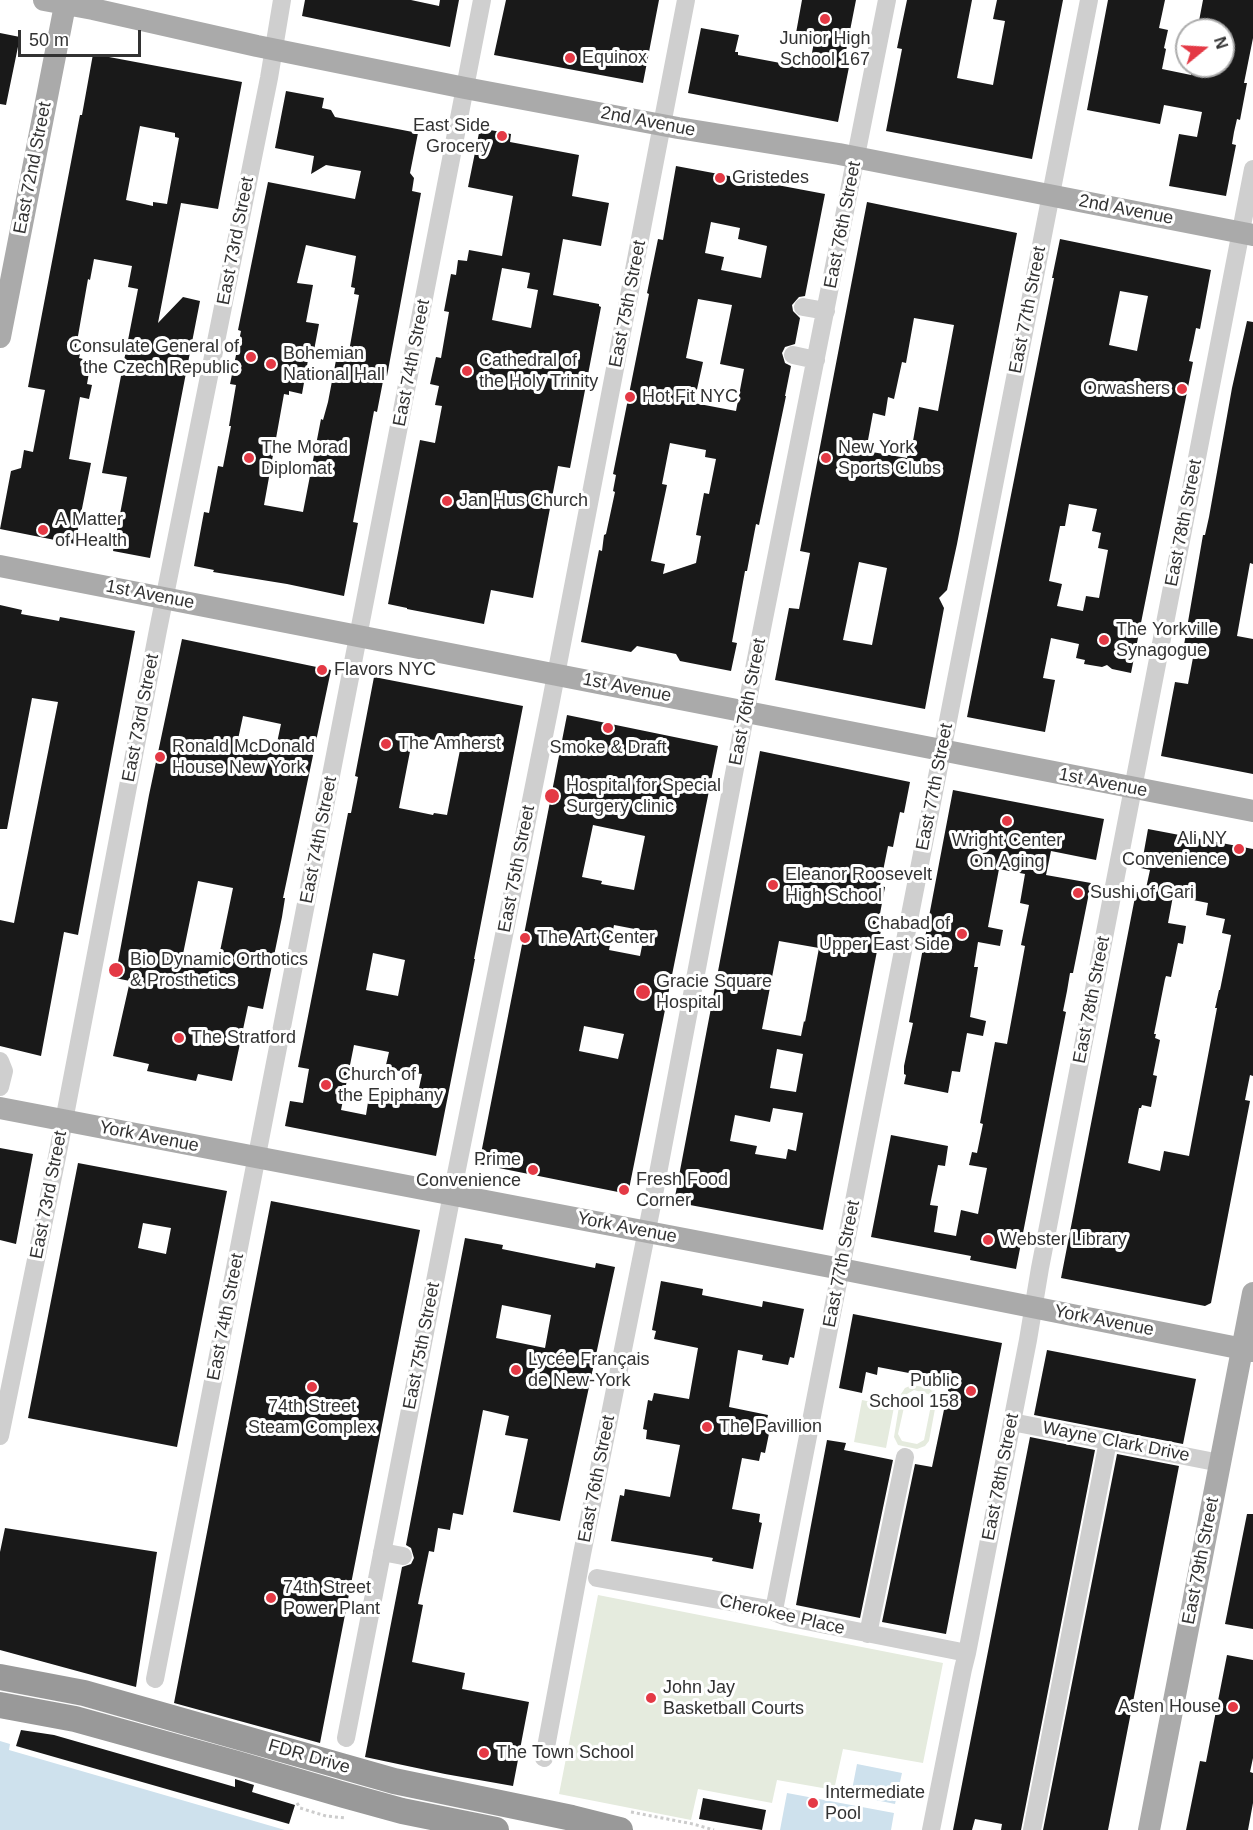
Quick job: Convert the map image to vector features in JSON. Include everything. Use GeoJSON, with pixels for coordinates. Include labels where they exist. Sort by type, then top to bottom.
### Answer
{"type":"FeatureCollection","features":[{"type":"Feature","properties":{"kind":"highway"},"geometry":{"type":"LineString","coordinates":[[0,1661],[35,1683]]}},
{"type":"Feature","properties":{"kind":"highway","name":"FDR Drive"},"geometry":{"type":"LineString","coordinates":[[0,1677],[84,1693],[139,1707],[394,1781],[620,1830]]}},
{"type":"Feature","properties":{"kind":"highway","name":"FDR Drive"},"geometry":{"type":"LineString","coordinates":[[0,1705],[75,1719],[402,1811],[496,1830]]}},
{"type":"Feature","properties":{"kind":"main road","name":"2nd Avenue"},"geometry":{"type":"LineString","coordinates":[[58,1],[465,88],[857,158],[1247,234]]}},
{"type":"Feature","properties":{"kind":"main road","name":"East 72nd Street"},"geometry":{"type":"LineString","coordinates":[[0,337],[58,1]]}},
{"type":"Feature","properties":{"kind":"main road","name":"1st Avenue"},"geometry":{"type":"LineString","coordinates":[[0,566],[1253,812]]}},
{"type":"Feature","properties":{"kind":"main road","name":"York Avenue"},"geometry":{"type":"LineString","coordinates":[[0,1108],[841,1269],[1247,1350]]}},
{"type":"Feature","properties":{"kind":"main road","name":"East 79th Street"},"geometry":{"type":"LineString","coordinates":[[1149,1830],[1220,1463],[1247,1350],[1253,1293]]}},
{"type":"Feature","properties":{"kind":"street","name":"East 73rd Street"},"geometry":{"type":"LineString","coordinates":[[0,1436],[64,1120],[282,0]]}},
{"type":"Feature","properties":{"kind":"street","name":"East 74th Street"},"geometry":{"type":"LineString","coordinates":[[155,1679],[482,0]]}},
{"type":"Feature","properties":{"kind":"street","name":"East 75th Street"},"geometry":{"type":"LineString","coordinates":[[346,1738],[556,674],[686,0]]}},
{"type":"Feature","properties":{"kind":"street","name":"East 76th Street"},"geometry":{"type":"LineString","coordinates":[[544,1758],[746,712],[887,0]]}},
{"type":"Feature","properties":{"kind":"street","name":"East 77th Street"},"geometry":{"type":"LineString","coordinates":[[774,1610],[1089,0]]}},
{"type":"Feature","properties":{"kind":"street","name":"East 78th Street"},"geometry":{"type":"LineString","coordinates":[[931,1830],[1012,1422],[1132,788],[1247,234],[1253,169]]}},
{"type":"Feature","properties":{"kind":"street"},"geometry":{"type":"LineString","coordinates":[[802,307],[826,311]]}},
{"type":"Feature","properties":{"kind":"street"},"geometry":{"type":"LineString","coordinates":[[793,355],[816,360]]}},
{"type":"Feature","properties":{"kind":"street"},"geometry":{"type":"LineString","coordinates":[[0,1061],[4,1071],[0,1087]]}},
{"type":"Feature","properties":{"kind":"street","name":"Wayne Clark Drive"},"geometry":{"type":"LineString","coordinates":[[1012,1422],[1220,1463]]}},
{"type":"Feature","properties":{"kind":"street"},"geometry":{"type":"LineString","coordinates":[[1032,1830],[1108,1441]]}},
{"type":"Feature","properties":{"kind":"street"},"geometry":{"type":"LineString","coordinates":[[868,1634],[905,1457]]}},
{"type":"Feature","properties":{"kind":"street"},"geometry":{"type":"LineString","coordinates":[[382,1552],[403,1556]]}},
{"type":"Feature","properties":{"kind":"street","name":"Cherokee Place"},"geometry":{"type":"LineString","coordinates":[[597,1578],[774,1610],[786,1617],[967,1653]]}},
{"type":"Feature","properties":{"kind":"shaded area"},"geometry":{"type":"Polygon","coordinates":[[[912,1385],[929,1388],[937,1398],[929,1441],[925,1446],[917,1449],[898,1445],[894,1437],[901,1394],[905,1388],[912,1385]],[[914,1390],[907,1394],[898,1434],[902,1441],[917,1444],[924,1440],[932,1400],[928,1394],[914,1390]]]}},
{"type":"Feature","properties":{"kind":"shaded area"},"geometry":{"type":"Polygon","coordinates":[[[862,1400],[894,1407],[886,1448],[854,1442],[862,1400]]]}},
{"type":"Feature","properties":{"kind":"shaded area"},"geometry":{"type":"Polygon","coordinates":[[[598,1595],[943,1663],[923,1763],[843,1749],[834,1790],[777,1780],[772,1803],[698,1789],[691,1820],[559,1794],[598,1595]]]}},
{"type":"Feature","properties":{"kind":"water"},"geometry":{"type":"Polygon","coordinates":[[[0,1741],[10,1744],[9,1750],[285,1830],[0,1830],[0,1741]]]}},
{"type":"Feature","properties":{"kind":"water"},"geometry":{"type":"Polygon","coordinates":[[[857,1764],[902,1773],[895,1804],[851,1795],[857,1764]]]}},
{"type":"Feature","properties":{"kind":"water","name":"Intermediate Pool"},"geometry":{"type":"Polygon","coordinates":[[[787,1793],[894,1813],[891,1830],[780,1830],[787,1793]]]}},
{"type":"Feature","properties":{"kind":"building"},"geometry":{"type":"Polygon","coordinates":[[[305,0],[411,0],[439,6],[440,0],[459,0],[450,47],[302,16],[305,0]]]}},
{"type":"Feature","properties":{"kind":"building"},"geometry":{"type":"Polygon","coordinates":[[[506,0],[659,0],[643,83],[494,55],[506,0]]]}},
{"type":"Feature","properties":{"kind":"building"},"geometry":{"type":"Polygon","coordinates":[[[802,0],[856,0],[845,56],[851,57],[838,122],[688,93],[701,28],[739,35],[735,52],[738,52],[738,55],[807,68],[815,37],[796,33],[802,0]]]}},
{"type":"Feature","properties":{"kind":"building"},"geometry":{"type":"Polygon","coordinates":[[[907,0],[972,0],[957,78],[993,85],[1005,21],[993,19],[997,0],[1063,0],[1032,159],[886,131],[902,49],[897,48],[907,0]]]}},
{"type":"Feature","properties":{"kind":"building"},"geometry":{"type":"Polygon","coordinates":[[[1108,0],[1165,0],[1159,28],[1168,30],[1162,69],[1175,72],[1175,78],[1235,78],[1235,18],[1200,18],[1203,0],[1253,0],[1253,38],[1244,83],[1247,83],[1240,120],[1237,119],[1234,132],[1232,144],[1236,145],[1226,196],[1169,186],[1179,134],[1197,137],[1202,112],[1164,105],[1160,124],[1087,110],[1108,0]]]}},
{"type":"Feature","properties":{"kind":"building"},"geometry":{"type":"Polygon","coordinates":[[[0,33],[20,37],[6,105],[0,104],[0,33]]]}},
{"type":"Feature","properties":{"kind":"building"},"geometry":{"type":"Polygon","coordinates":[[[93,54],[242,82],[218,209],[181,203],[158,323],[183,297],[200,301],[150,558],[113,551],[127,477],[102,473],[138,289],[128,287],[132,266],[94,259],[90,280],[88,279],[75,353],[80,354],[79,358],[91,361],[87,384],[92,385],[89,399],[80,397],[69,459],[91,463],[75,544],[0,529],[11,471],[21,468],[24,450],[33,452],[45,390],[28,387],[80,115],[82,115],[93,54]],[[140,126],[126,200],[153,206],[153,202],[167,204],[179,138],[175,137],[175,133],[140,126]]]}},
{"type":"Feature","properties":{"kind":"building"},"geometry":{"type":"Polygon","coordinates":[[[286,91],[324,98],[322,108],[331,110],[335,117],[418,133],[410,173],[414,178],[412,191],[421,193],[387,376],[384,376],[377,412],[374,411],[353,522],[358,523],[344,596],[213,572],[214,570],[194,566],[204,512],[209,513],[218,466],[223,467],[231,426],[229,426],[236,385],[230,384],[241,331],[238,330],[268,182],[355,199],[361,171],[326,165],[311,174],[314,156],[275,148],[286,91]],[[306,245],[297,283],[313,285],[306,322],[319,324],[312,361],[308,360],[302,394],[289,391],[289,395],[284,394],[264,505],[303,512],[321,419],[323,420],[328,402],[337,355],[348,357],[359,295],[354,294],[355,288],[351,287],[356,256],[306,245]]]}},
{"type":"Feature","properties":{"kind":"building"},"geometry":{"type":"Polygon","coordinates":[[[480,128],[511,134],[510,142],[579,155],[572,196],[609,203],[601,246],[563,239],[553,295],[599,304],[601,307],[570,468],[558,466],[533,598],[491,590],[484,624],[388,604],[420,440],[435,443],[442,406],[435,405],[439,386],[430,384],[436,357],[441,358],[449,312],[444,311],[451,274],[456,275],[458,260],[467,261],[469,250],[502,256],[513,196],[468,187],[480,128]],[[502,268],[492,320],[531,328],[538,290],[527,288],[530,273],[502,268]]]}},
{"type":"Feature","properties":{"kind":"building"},"geometry":{"type":"Polygon","coordinates":[[[676,166],[825,194],[805,296],[799,297],[792,305],[793,311],[800,318],[795,344],[785,347],[782,353],[785,363],[791,366],[759,525],[756,524],[747,571],[745,571],[732,642],[737,643],[731,671],[680,661],[676,654],[637,646],[631,652],[581,642],[599,550],[602,551],[615,492],[613,491],[616,475],[613,474],[658,239],[663,240],[676,166]],[[711,222],[705,253],[724,257],[721,270],[761,278],[767,246],[738,239],[740,228],[711,222]],[[698,299],[686,358],[703,362],[694,403],[736,411],[744,369],[720,364],[732,305],[698,299]],[[670,443],[662,484],[667,485],[651,561],[665,564],[663,574],[696,563],[701,536],[696,535],[704,493],[709,494],[716,459],[705,457],[706,450],[670,443]]]}},
{"type":"Feature","properties":{"kind":"building"},"geometry":{"type":"Polygon","coordinates":[[[867,202],[1017,233],[957,544],[947,590],[939,598],[944,608],[925,709],[775,680],[789,608],[799,609],[810,553],[800,551],[867,202]],[[914,318],[906,363],[902,362],[894,399],[888,397],[885,416],[873,413],[866,451],[907,458],[911,440],[913,441],[919,407],[938,411],[954,325],[914,318]],[[859,562],[843,640],[872,645],[887,568],[859,562]]]}},
{"type":"Feature","properties":{"kind":"building"},"geometry":{"type":"Polygon","coordinates":[[[1060,239],[1211,270],[1200,329],[1196,328],[1189,361],[1193,362],[1131,673],[1112,669],[1107,665],[1102,667],[1084,664],[1085,660],[1076,658],[1079,644],[1051,638],[1043,678],[1055,680],[1045,732],[967,717],[1054,278],[1052,278],[1060,239]],[[1120,291],[1109,345],[1137,351],[1148,296],[1120,291]],[[1069,504],[1065,526],[1060,526],[1049,581],[1062,584],[1057,606],[1083,611],[1086,596],[1099,598],[1108,550],[1098,548],[1101,533],[1092,531],[1097,509],[1069,504]]]}},
{"type":"Feature","properties":{"kind":"building"},"geometry":{"type":"Polygon","coordinates":[[[1247,321],[1253,322],[1253,564],[1250,563],[1237,636],[1253,639],[1253,774],[1161,756],[1175,682],[1188,684],[1195,647],[1184,645],[1203,535],[1205,535],[1209,517],[1232,388],[1247,321]]]}},
{"type":"Feature","properties":{"kind":"building"},"geometry":{"type":"Polygon","coordinates":[[[0,605],[22,610],[21,614],[59,621],[60,617],[135,631],[78,935],[64,932],[41,1056],[0,1046],[0,920],[14,923],[58,702],[32,698],[7,829],[0,829],[0,605]]]}},
{"type":"Feature","properties":{"kind":"building"},"geometry":{"type":"Polygon","coordinates":[[[182,639],[331,670],[283,898],[285,898],[282,917],[263,1009],[248,1006],[232,1081],[198,1074],[196,1081],[147,1071],[149,1064],[113,1056],[130,981],[115,978],[149,795],[182,639]],[[243,716],[237,744],[275,752],[281,724],[243,716]],[[198,881],[183,954],[218,961],[233,888],[198,881]]]}},
{"type":"Feature","properties":{"kind":"building"},"geometry":{"type":"Polygon","coordinates":[[[374,677],[523,706],[436,1156],[285,1126],[290,1101],[303,1103],[309,1069],[298,1067],[348,813],[351,813],[358,777],[355,776],[374,677]],[[413,736],[399,808],[433,815],[434,813],[447,815],[461,745],[413,736]],[[373,953],[366,990],[398,996],[405,960],[373,953]],[[354,1045],[341,1110],[366,1115],[369,1096],[416,1102],[422,1074],[385,1069],[389,1052],[354,1045]]]}},
{"type":"Feature","properties":{"kind":"building"},"geometry":{"type":"Polygon","coordinates":[[[567,715],[718,746],[628,1194],[479,1164],[567,715]],[[593,825],[582,877],[602,881],[601,884],[634,890],[645,836],[593,825]],[[614,925],[609,950],[640,956],[645,931],[614,925]],[[584,1026],[579,1051],[618,1059],[624,1034],[584,1026]]]}},
{"type":"Feature","properties":{"kind":"building"},"geometry":{"type":"Polygon","coordinates":[[[760,751],[910,782],[904,813],[900,812],[893,847],[888,846],[880,886],[885,887],[879,919],[883,920],[823,1230],[674,1202],[760,751]],[[779,941],[762,1029],[801,1036],[819,948],[779,941]],[[777,1049],[770,1088],[796,1092],[803,1054],[777,1049]],[[773,1108],[770,1122],[735,1115],[730,1141],[757,1146],[755,1154],[786,1159],[788,1149],[796,1151],[803,1113],[773,1108]]]}},
{"type":"Feature","properties":{"kind":"building"},"geometry":{"type":"Polygon","coordinates":[[[953,790],[1104,819],[1096,860],[1051,851],[1046,875],[1091,883],[1073,973],[1070,973],[1063,1011],[1066,1012],[1016,1269],[970,1260],[971,1256],[871,1237],[891,1135],[948,1146],[945,1166],[938,1165],[930,1205],[938,1206],[934,1232],[956,1236],[961,1210],[978,1214],[987,1168],[969,1165],[972,1152],[977,1153],[983,1124],[980,1123],[995,1042],[1007,1044],[1025,946],[1021,945],[1029,905],[1020,903],[1025,874],[999,869],[988,927],[1003,930],[1000,946],[978,942],[974,967],[978,967],[970,1017],[986,1021],[983,1036],[967,1033],[960,1072],[952,1071],[948,1093],[904,1084],[906,1075],[904,1066],[913,1023],[909,1022],[953,790]]]}},
{"type":"Feature","properties":{"kind":"building"},"geometry":{"type":"Polygon","coordinates":[[[1148,829],[1253,849],[1253,1076],[1250,1075],[1245,1100],[1250,1101],[1211,1303],[1205,1306],[1061,1278],[1136,892],[1145,893],[1150,870],[1141,868],[1148,829]],[[1173,896],[1168,923],[1186,926],[1183,944],[1178,943],[1171,977],[1166,976],[1165,979],[1154,1034],[1156,1034],[1155,1038],[1160,1040],[1153,1075],[1157,1076],[1151,1107],[1142,1105],[1139,1108],[1128,1163],[1160,1171],[1164,1151],[1189,1156],[1217,1008],[1215,1008],[1231,935],[1222,933],[1225,919],[1206,915],[1208,903],[1173,896]]]}},
{"type":"Feature","properties":{"kind":"building"},"geometry":{"type":"Polygon","coordinates":[[[0,1148],[33,1154],[16,1244],[0,1240],[0,1148]]]}},
{"type":"Feature","properties":{"kind":"building"},"geometry":{"type":"Polygon","coordinates":[[[78,1163],[227,1191],[177,1447],[28,1418],[78,1163]],[[143,1223],[138,1248],[166,1254],[171,1228],[143,1223]]]}},
{"type":"Feature","properties":{"kind":"building"},"geometry":{"type":"Polygon","coordinates":[[[271,1201],[420,1230],[320,1743],[174,1703],[271,1201]]]}},
{"type":"Feature","properties":{"kind":"building"},"geometry":{"type":"Polygon","coordinates":[[[465,1238],[503,1245],[502,1249],[595,1268],[596,1263],[615,1267],[560,1521],[513,1512],[528,1439],[505,1435],[509,1416],[483,1410],[463,1515],[453,1513],[450,1530],[438,1528],[434,1552],[429,1551],[418,1604],[423,1605],[412,1662],[465,1673],[462,1689],[529,1702],[513,1786],[365,1757],[402,1567],[411,1564],[414,1558],[411,1548],[406,1545],[465,1238]],[[502,1305],[496,1338],[545,1348],[551,1315],[502,1305]]]}},
{"type":"Feature","properties":{"kind":"building"},"geometry":{"type":"Polygon","coordinates":[[[661,1281],[703,1289],[702,1295],[762,1307],[763,1301],[804,1309],[794,1358],[790,1357],[788,1365],[762,1360],[763,1355],[738,1350],[729,1407],[768,1415],[766,1423],[771,1424],[765,1453],[761,1452],[759,1461],[742,1458],[732,1509],[760,1514],[759,1522],[762,1523],[753,1569],[712,1561],[713,1558],[611,1541],[620,1495],[624,1496],[625,1489],[670,1497],[680,1445],[646,1439],[647,1430],[643,1429],[648,1400],[652,1401],[654,1393],[689,1399],[698,1348],[654,1339],[656,1331],[652,1330],[661,1281]]]}},
{"type":"Feature","properties":{"kind":"building"},"geometry":{"type":"Polygon","coordinates":[[[853,1314],[1002,1343],[946,1634],[882,1622],[915,1464],[932,1467],[950,1381],[878,1367],[877,1375],[866,1372],[862,1393],[839,1388],[853,1314]]]}},
{"type":"Feature","properties":{"kind":"building"},"geometry":{"type":"Polygon","coordinates":[[[1047,1350],[1196,1379],[1183,1444],[1034,1415],[1047,1350]]]}},
{"type":"Feature","properties":{"kind":"building"},"geometry":{"type":"Polygon","coordinates":[[[1030,1437],[1095,1450],[1021,1830],[1001,1830],[1002,1824],[975,1819],[972,1830],[953,1830],[1030,1437]]]}},
{"type":"Feature","properties":{"kind":"building"},"geometry":{"type":"Polygon","coordinates":[[[827,1440],[846,1443],[844,1450],[893,1460],[860,1618],[796,1605],[827,1440]]]}},
{"type":"Feature","properties":{"kind":"building"},"geometry":{"type":"Polygon","coordinates":[[[1117,1454],[1179,1466],[1108,1830],[1043,1830],[1117,1454]]]}},
{"type":"Feature","properties":{"kind":"building"},"geometry":{"type":"Polygon","coordinates":[[[1247,1514],[1253,1514],[1253,1629],[1225,1624],[1247,1514]]]}},
{"type":"Feature","properties":{"kind":"building"},"geometry":{"type":"Polygon","coordinates":[[[5,1528],[157,1552],[136,1687],[0,1650],[0,1552],[5,1528]]]}},
{"type":"Feature","properties":{"kind":"building"},"geometry":{"type":"Polygon","coordinates":[[[1227,1655],[1253,1660],[1253,1758],[1250,1772],[1253,1773],[1253,1803],[1248,1830],[1186,1830],[1200,1761],[1206,1762],[1227,1655]]]}},
{"type":"Feature","properties":{"kind":"building"},"geometry":{"type":"Polygon","coordinates":[[[21,1730],[54,1735],[235,1787],[235,1779],[254,1785],[252,1792],[295,1805],[289,1824],[16,1746],[21,1730]]]}},
{"type":"Feature","properties":{"kind":"building"},"geometry":{"type":"Polygon","coordinates":[[[703,1798],[766,1810],[762,1830],[699,1819],[703,1798]]]}},
{"type":"Feature","properties":{"kind":"place","name":"Junior High School 167"},"geometry":{"type":"Point","coordinates":[825,19]}},
{"type":"Feature","properties":{"kind":"place","name":"Equinox"},"geometry":{"type":"Point","coordinates":[570,58]}},
{"type":"Feature","properties":{"kind":"place","name":"East Side Grocery"},"geometry":{"type":"Point","coordinates":[502,136]}},
{"type":"Feature","properties":{"kind":"place","name":"Gristedes"},"geometry":{"type":"Point","coordinates":[720,178]}},
{"type":"Feature","properties":{"kind":"place","name":"Consulate General of the Czech Republic"},"geometry":{"type":"Point","coordinates":[251,357]}},
{"type":"Feature","properties":{"kind":"place","name":"Bohemian National Hall"},"geometry":{"type":"Point","coordinates":[271,364]}},
{"type":"Feature","properties":{"kind":"place","name":"Cathedral of the Holy Trinity"},"geometry":{"type":"Point","coordinates":[467,371]}},
{"type":"Feature","properties":{"kind":"place","name":"Orwashers"},"geometry":{"type":"Point","coordinates":[1182,389]}},
{"type":"Feature","properties":{"kind":"place","name":"Hot Fit NYC"},"geometry":{"type":"Point","coordinates":[630,397]}},
{"type":"Feature","properties":{"kind":"place","name":"The Morad Diplomat"},"geometry":{"type":"Point","coordinates":[249,458]}},
{"type":"Feature","properties":{"kind":"place","name":"New York Sports Clubs"},"geometry":{"type":"Point","coordinates":[826,458]}},
{"type":"Feature","properties":{"kind":"place","name":"Jan Hus Church"},"geometry":{"type":"Point","coordinates":[447,501]}},
{"type":"Feature","properties":{"kind":"place","name":"A Matter of Health"},"geometry":{"type":"Point","coordinates":[43,530]}},
{"type":"Feature","properties":{"kind":"place","name":"The Yorkville Synagogue"},"geometry":{"type":"Point","coordinates":[1104,640]}},
{"type":"Feature","properties":{"kind":"place","name":"Flavors NYC"},"geometry":{"type":"Point","coordinates":[322,670]}},
{"type":"Feature","properties":{"kind":"place","name":"Smoke & Draft"},"geometry":{"type":"Point","coordinates":[608,728]}},
{"type":"Feature","properties":{"kind":"place","name":"The Amherst"},"geometry":{"type":"Point","coordinates":[386,744]}},
{"type":"Feature","properties":{"kind":"place","name":"Ronald McDonald House New York"},"geometry":{"type":"Point","coordinates":[160,757]}},
{"type":"Feature","properties":{"kind":"place","name":"Hospital for Special Surgery clinic"},"geometry":{"type":"Point","coordinates":[552,796]}},
{"type":"Feature","properties":{"kind":"place","name":"Wright Center On Aging"},"geometry":{"type":"Point","coordinates":[1007,821]}},
{"type":"Feature","properties":{"kind":"place","name":"Ali NY Convenience"},"geometry":{"type":"Point","coordinates":[1239,849]}},
{"type":"Feature","properties":{"kind":"place","name":"Eleanor Roosevelt High School"},"geometry":{"type":"Point","coordinates":[773,885]}},
{"type":"Feature","properties":{"kind":"place","name":"Sushi of Gari"},"geometry":{"type":"Point","coordinates":[1078,893]}},
{"type":"Feature","properties":{"kind":"place","name":"Chabad of Upper East Side"},"geometry":{"type":"Point","coordinates":[962,934]}},
{"type":"Feature","properties":{"kind":"place","name":"The Art Center"},"geometry":{"type":"Point","coordinates":[525,938]}},
{"type":"Feature","properties":{"kind":"place","name":"Bio Dynamic Orthotics & Prosthetics"},"geometry":{"type":"Point","coordinates":[116,970]}},
{"type":"Feature","properties":{"kind":"place","name":"Gracie Square Hospital"},"geometry":{"type":"Point","coordinates":[643,992]}},
{"type":"Feature","properties":{"kind":"place","name":"The Stratford"},"geometry":{"type":"Point","coordinates":[179,1038]}},
{"type":"Feature","properties":{"kind":"place","name":"Church of the Epiphany"},"geometry":{"type":"Point","coordinates":[326,1085]}},
{"type":"Feature","properties":{"kind":"place","name":"Prime Convenience"},"geometry":{"type":"Point","coordinates":[533,1170]}},
{"type":"Feature","properties":{"kind":"place","name":"Fresh Food Corner"},"geometry":{"type":"Point","coordinates":[624,1190]}},
{"type":"Feature","properties":{"kind":"place","name":"Webster Library"},"geometry":{"type":"Point","coordinates":[988,1240]}},
{"type":"Feature","properties":{"kind":"place","name":"Lycée Français de New-York"},"geometry":{"type":"Point","coordinates":[516,1370]}},
{"type":"Feature","properties":{"kind":"place","name":"74th Street Steam Complex"},"geometry":{"type":"Point","coordinates":[312,1387]}},
{"type":"Feature","properties":{"kind":"place","name":"Public School 158"},"geometry":{"type":"Point","coordinates":[971,1391]}},
{"type":"Feature","properties":{"kind":"place","name":"The Pavillion"},"geometry":{"type":"Point","coordinates":[707,1427]}},
{"type":"Feature","properties":{"kind":"place","name":"74th Street Power Plant"},"geometry":{"type":"Point","coordinates":[271,1598]}},
{"type":"Feature","properties":{"kind":"place","name":"John Jay Basketball Courts"},"geometry":{"type":"Point","coordinates":[651,1698]}},
{"type":"Feature","properties":{"kind":"place","name":"Asten House"},"geometry":{"type":"Point","coordinates":[1233,1707]}},
{"type":"Feature","properties":{"kind":"place","name":"The Town School"},"geometry":{"type":"Point","coordinates":[484,1753]}},
{"type":"Feature","properties":{"kind":"place","name":"Intermediate Pool"},"geometry":{"type":"Point","coordinates":[813,1803]}}]}
